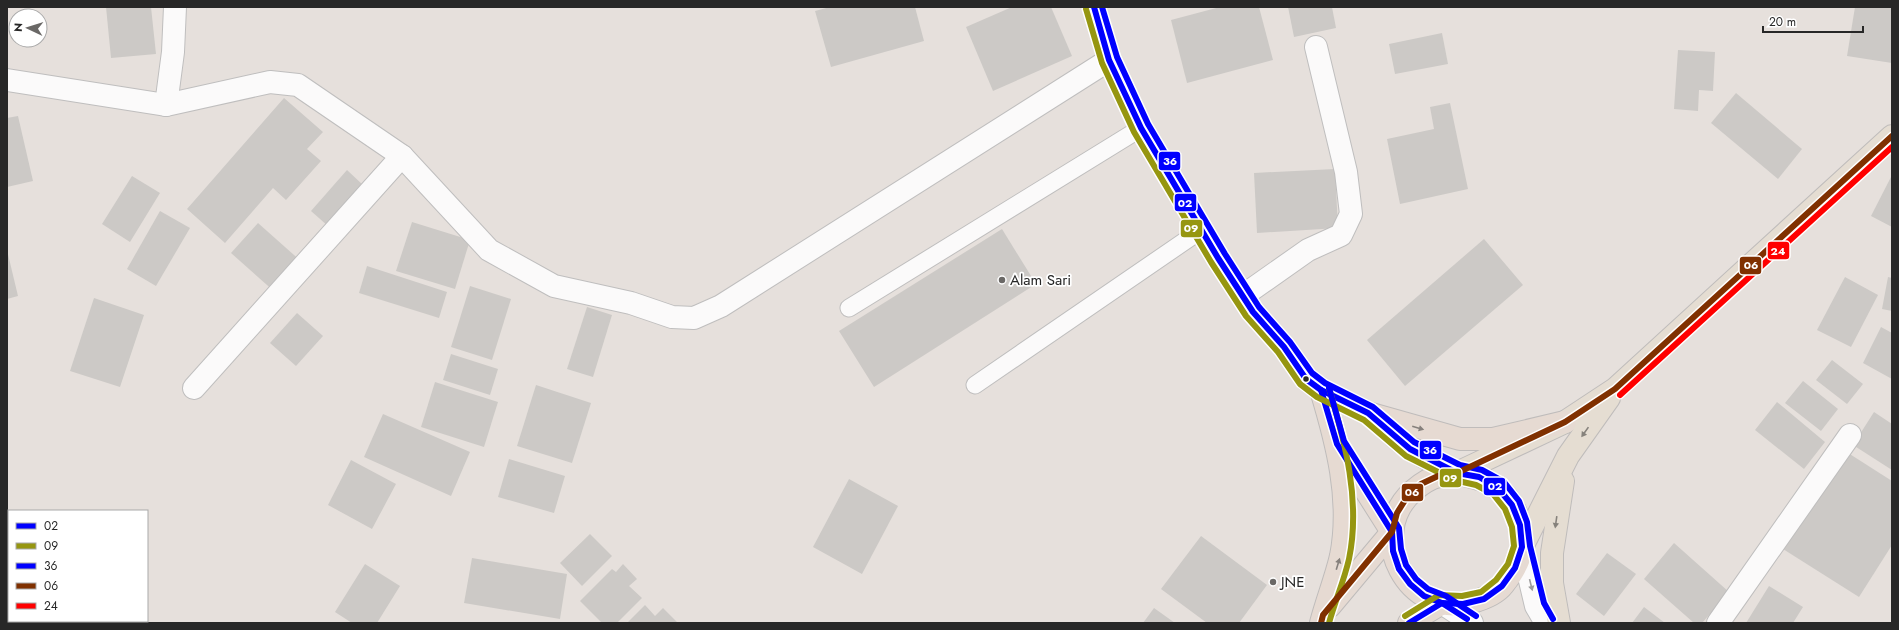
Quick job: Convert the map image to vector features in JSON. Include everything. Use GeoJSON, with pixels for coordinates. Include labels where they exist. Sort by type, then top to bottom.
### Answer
{"type":"FeatureCollection","features":[{"type":"Feature","properties":{"kind":"highway"},"geometry":{"type":"LineString","coordinates":[[1094,7],[1109,60],[1141,128],[1218,258],[1244,295],[1253,312],[1284,347],[1306,379],[1321,390],[1368,413],[1460,439],[1493,439],[1565,422]]}},
{"type":"Feature","properties":{"kind":"highway"},"geometry":{"type":"LineString","coordinates":[[1321,390],[1337,444],[1346,521],[1341,556],[1322,619]]}},
{"type":"Feature","properties":{"kind":"highway"},"geometry":{"type":"LineString","coordinates":[[1368,413],[1410,449],[1457,473],[1479,477],[1498,488],[1512,505],[1520,525],[1522,547],[1515,568],[1502,586],[1484,599],[1464,604],[1442,603],[1424,596],[1410,584],[1399,569],[1393,551],[1392,532],[1397,513],[1407,497],[1421,484],[1438,476],[1457,473]]}},
{"type":"Feature","properties":{"kind":"highway"},"geometry":{"type":"LineString","coordinates":[[1337,444],[1392,532]]}},
{"type":"Feature","properties":{"kind":"highway"},"geometry":{"type":"LineString","coordinates":[[1322,619],[1392,532]]}},
{"type":"Feature","properties":{"kind":"highway"},"geometry":{"type":"LineString","coordinates":[[1409,623],[1442,603]]}},
{"type":"Feature","properties":{"kind":"main road"},"geometry":{"type":"LineString","coordinates":[[1457,473],[1565,422],[1615,389],[1892,136]]}},
{"type":"Feature","properties":{"kind":"main road"},"geometry":{"type":"LineString","coordinates":[[1522,547],[1568,456],[1615,389]]}},
{"type":"Feature","properties":{"kind":"main road"},"geometry":{"type":"LineString","coordinates":[[1559,623],[1552,583],[1552,553],[1556,516],[1568,456]]}},
{"type":"Feature","properties":{"kind":"street"},"geometry":{"type":"LineString","coordinates":[[166,105],[173,52],[175,7]]}},
{"type":"Feature","properties":{"kind":"street"},"geometry":{"type":"LineString","coordinates":[[1244,295],[1308,250],[1341,236],[1351,214],[1346,172],[1316,47]]}},
{"type":"Feature","properties":{"kind":"street"},"geometry":{"type":"LineString","coordinates":[[7,80],[166,105],[270,82],[298,85],[402,156],[490,250],[554,286],[631,303],[672,317],[694,318],[721,306],[1109,60]]}},
{"type":"Feature","properties":{"kind":"street"},"geometry":{"type":"LineString","coordinates":[[194,388],[402,156]]}},
{"type":"Feature","properties":{"kind":"street"},"geometry":{"type":"LineString","coordinates":[[1718,623],[1850,436]]}},
{"type":"Feature","properties":{"kind":"street"},"geometry":{"type":"LineString","coordinates":[[1522,547],[1536,606],[1546,623]]}},
{"type":"Feature","properties":{"kind":"street"},"geometry":{"type":"LineString","coordinates":[[1442,603],[1472,623]]}},
{"type":"Feature","properties":{"kind":"lane"},"geometry":{"type":"LineString","coordinates":[[849,308],[1141,128]]}},
{"type":"Feature","properties":{"kind":"lane"},"geometry":{"type":"LineString","coordinates":[[975,385],[1202,230]]}},
{"type":"Feature","properties":{"kind":"building"},"geometry":{"type":"Polygon","coordinates":[[[106,7],[151,7],[156,54],[111,58],[106,7]]]}},
{"type":"Feature","properties":{"kind":"building"},"geometry":{"type":"Polygon","coordinates":[[[830,7],[915,7],[924,41],[831,67],[815,11],[830,7]]]}},
{"type":"Feature","properties":{"kind":"building"},"geometry":{"type":"Polygon","coordinates":[[[1012,7],[1051,7],[1072,56],[993,91],[966,27],[1012,7]]]}},
{"type":"Feature","properties":{"kind":"building"},"geometry":{"type":"Polygon","coordinates":[[[1220,7],[1259,7],[1273,60],[1187,83],[1171,20],[1220,7]]]}},
{"type":"Feature","properties":{"kind":"building"},"geometry":{"type":"Polygon","coordinates":[[[1288,7],[1332,7],[1336,28],[1294,37],[1288,7]]]}},
{"type":"Feature","properties":{"kind":"building"},"geometry":{"type":"Polygon","coordinates":[[[1855,7],[1892,7],[1892,63],[1847,56],[1855,7]]]}},
{"type":"Feature","properties":{"kind":"building"},"geometry":{"type":"Polygon","coordinates":[[[1442,33],[1448,64],[1395,74],[1389,44],[1442,33]]]}},
{"type":"Feature","properties":{"kind":"building"},"geometry":{"type":"Polygon","coordinates":[[[1678,50],[1715,52],[1713,91],[1699,90],[1698,111],[1674,109],[1678,50]]]}},
{"type":"Feature","properties":{"kind":"building"},"geometry":{"type":"Polygon","coordinates":[[[1736,93],[1802,149],[1778,179],[1711,123],[1736,93]]]}},
{"type":"Feature","properties":{"kind":"building"},"geometry":{"type":"Polygon","coordinates":[[[284,98],[323,132],[307,149],[321,161],[286,200],[273,188],[225,243],[187,209],[284,98]]]}},
{"type":"Feature","properties":{"kind":"building"},"geometry":{"type":"Polygon","coordinates":[[[1450,103],[1468,189],[1400,204],[1387,139],[1434,129],[1430,107],[1450,103]]]}},
{"type":"Feature","properties":{"kind":"building"},"geometry":{"type":"Polygon","coordinates":[[[18,116],[33,181],[7,187],[7,118],[18,116]]]}},
{"type":"Feature","properties":{"kind":"building"},"geometry":{"type":"Polygon","coordinates":[[[1335,169],[1338,228],[1257,233],[1254,173],[1335,169]]]}},
{"type":"Feature","properties":{"kind":"building"},"geometry":{"type":"Polygon","coordinates":[[[347,170],[364,186],[328,226],[311,211],[347,170]]]}},
{"type":"Feature","properties":{"kind":"building"},"geometry":{"type":"Polygon","coordinates":[[[1892,175],[1892,227],[1871,216],[1892,175]]]}},
{"type":"Feature","properties":{"kind":"building"},"geometry":{"type":"Polygon","coordinates":[[[132,176],[160,193],[130,242],[102,224],[132,176]]]}},
{"type":"Feature","properties":{"kind":"building"},"geometry":{"type":"Polygon","coordinates":[[[160,211],[190,228],[156,286],[127,269],[160,211]]]}},
{"type":"Feature","properties":{"kind":"building"},"geometry":{"type":"Polygon","coordinates":[[[412,222],[470,240],[455,289],[396,271],[412,222]]]}},
{"type":"Feature","properties":{"kind":"building"},"geometry":{"type":"Polygon","coordinates":[[[258,223],[303,263],[276,293],[231,253],[258,223]]]}},
{"type":"Feature","properties":{"kind":"building"},"geometry":{"type":"Polygon","coordinates":[[[1002,229],[1036,284],[874,387],[839,331],[1002,229]]]}},
{"type":"Feature","properties":{"kind":"building"},"geometry":{"type":"Polygon","coordinates":[[[1484,239],[1523,285],[1405,386],[1367,340],[1484,239]]]}},
{"type":"Feature","properties":{"kind":"building"},"geometry":{"type":"Polygon","coordinates":[[[7,250],[18,296],[7,299],[7,250]]]}},
{"type":"Feature","properties":{"kind":"building"},"geometry":{"type":"Polygon","coordinates":[[[367,266],[447,292],[439,318],[359,293],[367,266]]]}},
{"type":"Feature","properties":{"kind":"building"},"geometry":{"type":"Polygon","coordinates":[[[1845,277],[1878,295],[1851,347],[1817,330],[1845,277]]]}},
{"type":"Feature","properties":{"kind":"building"},"geometry":{"type":"Polygon","coordinates":[[[1888,277],[1892,278],[1892,311],[1882,309],[1888,277]]]}},
{"type":"Feature","properties":{"kind":"building"},"geometry":{"type":"Polygon","coordinates":[[[470,286],[511,299],[492,360],[451,347],[470,286]]]}},
{"type":"Feature","properties":{"kind":"building"},"geometry":{"type":"Polygon","coordinates":[[[94,298],[144,315],[120,387],[70,371],[94,298]]]}},
{"type":"Feature","properties":{"kind":"building"},"geometry":{"type":"Polygon","coordinates":[[[587,307],[612,315],[593,377],[567,369],[587,307]]]}},
{"type":"Feature","properties":{"kind":"building"},"geometry":{"type":"Polygon","coordinates":[[[297,313],[323,336],[296,366],[270,343],[297,313]]]}},
{"type":"Feature","properties":{"kind":"building"},"geometry":{"type":"Polygon","coordinates":[[[1881,327],[1892,333],[1892,379],[1863,363],[1881,327]]]}},
{"type":"Feature","properties":{"kind":"building"},"geometry":{"type":"Polygon","coordinates":[[[451,354],[498,369],[490,395],[443,380],[451,354]]]}},
{"type":"Feature","properties":{"kind":"building"},"geometry":{"type":"Polygon","coordinates":[[[1832,360],[1863,384],[1847,404],[1816,380],[1832,360]]]}},
{"type":"Feature","properties":{"kind":"building"},"geometry":{"type":"Polygon","coordinates":[[[1803,381],[1838,409],[1821,431],[1785,403],[1803,381]]]}},
{"type":"Feature","properties":{"kind":"building"},"geometry":{"type":"Polygon","coordinates":[[[435,382],[498,402],[484,447],[421,427],[435,382]]]}},
{"type":"Feature","properties":{"kind":"building"},"geometry":{"type":"Polygon","coordinates":[[[536,385],[591,403],[572,463],[517,446],[536,385]]]}},
{"type":"Feature","properties":{"kind":"building"},"geometry":{"type":"Polygon","coordinates":[[[1777,402],[1825,442],[1804,469],[1755,430],[1777,402]]]}},
{"type":"Feature","properties":{"kind":"building"},"geometry":{"type":"Polygon","coordinates":[[[1874,412],[1892,424],[1892,470],[1853,445],[1874,412]]]}},
{"type":"Feature","properties":{"kind":"building"},"geometry":{"type":"Polygon","coordinates":[[[383,414],[470,452],[451,496],[364,457],[383,414]]]}},
{"type":"Feature","properties":{"kind":"building"},"geometry":{"type":"Polygon","coordinates":[[[1845,451],[1892,481],[1892,545],[1859,597],[1783,549],[1845,451]]]}},
{"type":"Feature","properties":{"kind":"building"},"geometry":{"type":"Polygon","coordinates":[[[509,459],[565,476],[554,513],[498,497],[509,459]]]}},
{"type":"Feature","properties":{"kind":"building"},"geometry":{"type":"Polygon","coordinates":[[[351,460],[396,484],[372,529],[328,505],[351,460]]]}},
{"type":"Feature","properties":{"kind":"building"},"geometry":{"type":"Polygon","coordinates":[[[849,479],[898,506],[862,574],[813,547],[849,479]]]}},
{"type":"Feature","properties":{"kind":"building"},"geometry":{"type":"Polygon","coordinates":[[[590,534],[612,556],[582,586],[560,563],[590,534]]]}},
{"type":"Feature","properties":{"kind":"building"},"geometry":{"type":"Polygon","coordinates":[[[1201,536],[1267,585],[1239,623],[1207,623],[1161,589],[1201,536]]]}},
{"type":"Feature","properties":{"kind":"building"},"geometry":{"type":"Polygon","coordinates":[[[1674,543],[1729,592],[1702,623],[1694,623],[1644,579],[1674,543]]]}},
{"type":"Feature","properties":{"kind":"building"},"geometry":{"type":"Polygon","coordinates":[[[1607,553],[1636,574],[1604,616],[1576,594],[1607,553]]]}},
{"type":"Feature","properties":{"kind":"building"},"geometry":{"type":"Polygon","coordinates":[[[472,558],[567,574],[560,619],[464,603],[472,558]]]}},
{"type":"Feature","properties":{"kind":"building"},"geometry":{"type":"Polygon","coordinates":[[[365,564],[400,586],[377,623],[352,623],[335,612],[365,564]]]}},
{"type":"Feature","properties":{"kind":"building"},"geometry":{"type":"Polygon","coordinates":[[[623,564],[637,579],[629,586],[642,598],[617,623],[602,623],[580,601],[612,569],[616,572],[623,564]]]}},
{"type":"Feature","properties":{"kind":"building"},"geometry":{"type":"Polygon","coordinates":[[[1769,586],[1803,607],[1793,623],[1746,623],[1769,586]]]}},
{"type":"Feature","properties":{"kind":"building"},"geometry":{"type":"Polygon","coordinates":[[[645,605],[655,616],[663,608],[678,623],[627,623],[645,605]]]}},
{"type":"Feature","properties":{"kind":"building"},"geometry":{"type":"Polygon","coordinates":[[[1644,607],[1665,623],[1632,623],[1644,607]]]}},
{"type":"Feature","properties":{"kind":"building"},"geometry":{"type":"Polygon","coordinates":[[[1154,608],[1175,623],[1143,623],[1154,608]]]}},
{"type":"Feature","properties":{"kind":"transit line","name":"02"},"geometry":{"type":"LineString","coordinates":[[1094,7],[1109,60],[1141,128],[1218,258],[1253,312],[1284,347],[1306,379],[1321,390],[1368,413],[1410,449],[1457,473],[1479,477],[1498,488],[1512,505],[1520,525],[1522,547],[1515,568],[1502,586],[1484,599],[1463,604],[1442,603],[1409,623]]}},
{"type":"Feature","properties":{"kind":"transit line","name":"36"},"geometry":{"type":"LineString","coordinates":[[1102,7],[1117,57],[1148,124],[1225,254],[1259,307],[1290,342],[1312,373],[1325,383],[1373,407],[1414,442],[1460,465],[1482,470],[1504,482],[1519,501],[1527,522],[1530,546],[1544,603],[1553,619]]}},
{"type":"Feature","properties":{"kind":"transit line","name":"09"},"geometry":{"type":"LineString","coordinates":[[1086,9],[1102,63],[1134,132],[1211,262],[1246,316],[1278,352],[1300,384],[1317,397],[1364,420],[1406,456],[1454,480],[1476,485],[1493,494],[1505,509],[1512,527],[1514,546],[1508,564],[1496,580],[1481,592],[1462,596],[1439,595],[1405,616]]}},
{"type":"Feature","properties":{"kind":"transit line","name":"06"},"geometry":{"type":"LineString","coordinates":[[1321,623],[1323,615],[1392,532],[1397,513],[1407,497],[1421,484],[1438,476],[1457,473],[1565,422],[1615,389],[1892,136]]}},
{"type":"Feature","properties":{"kind":"transit line","name":"24"},"geometry":{"type":"LineString","coordinates":[[1620,395],[1892,147]]}},
{"type":"Feature","properties":{"kind":"transit line","name":"09"},"geometry":{"type":"LineString","coordinates":[[1329,388],[1341,429],[1350,472],[1353,515],[1349,559],[1329,623]]}},
{"type":"Feature","properties":{"kind":"transit line","name":"36"},"geometry":{"type":"LineString","coordinates":[[1329,388],[1344,441],[1399,528],[1401,549],[1406,565],[1416,579],[1428,589],[1446,596],[1476,616]]}},
{"type":"Feature","properties":{"kind":"transit line","name":"02"},"geometry":{"type":"LineString","coordinates":[[1321,390],[1337,444],[1392,532],[1393,551],[1399,569],[1410,584],[1424,596],[1442,603],[1467,619]]}},
{"type":"Feature","properties":{"kind":"place","name":"Alam Sari"},"geometry":{"type":"Point","coordinates":[1002,280]}},
{"type":"Feature","properties":{"kind":"place","name":"JNE"},"geometry":{"type":"Point","coordinates":[1273,582]}}]}
